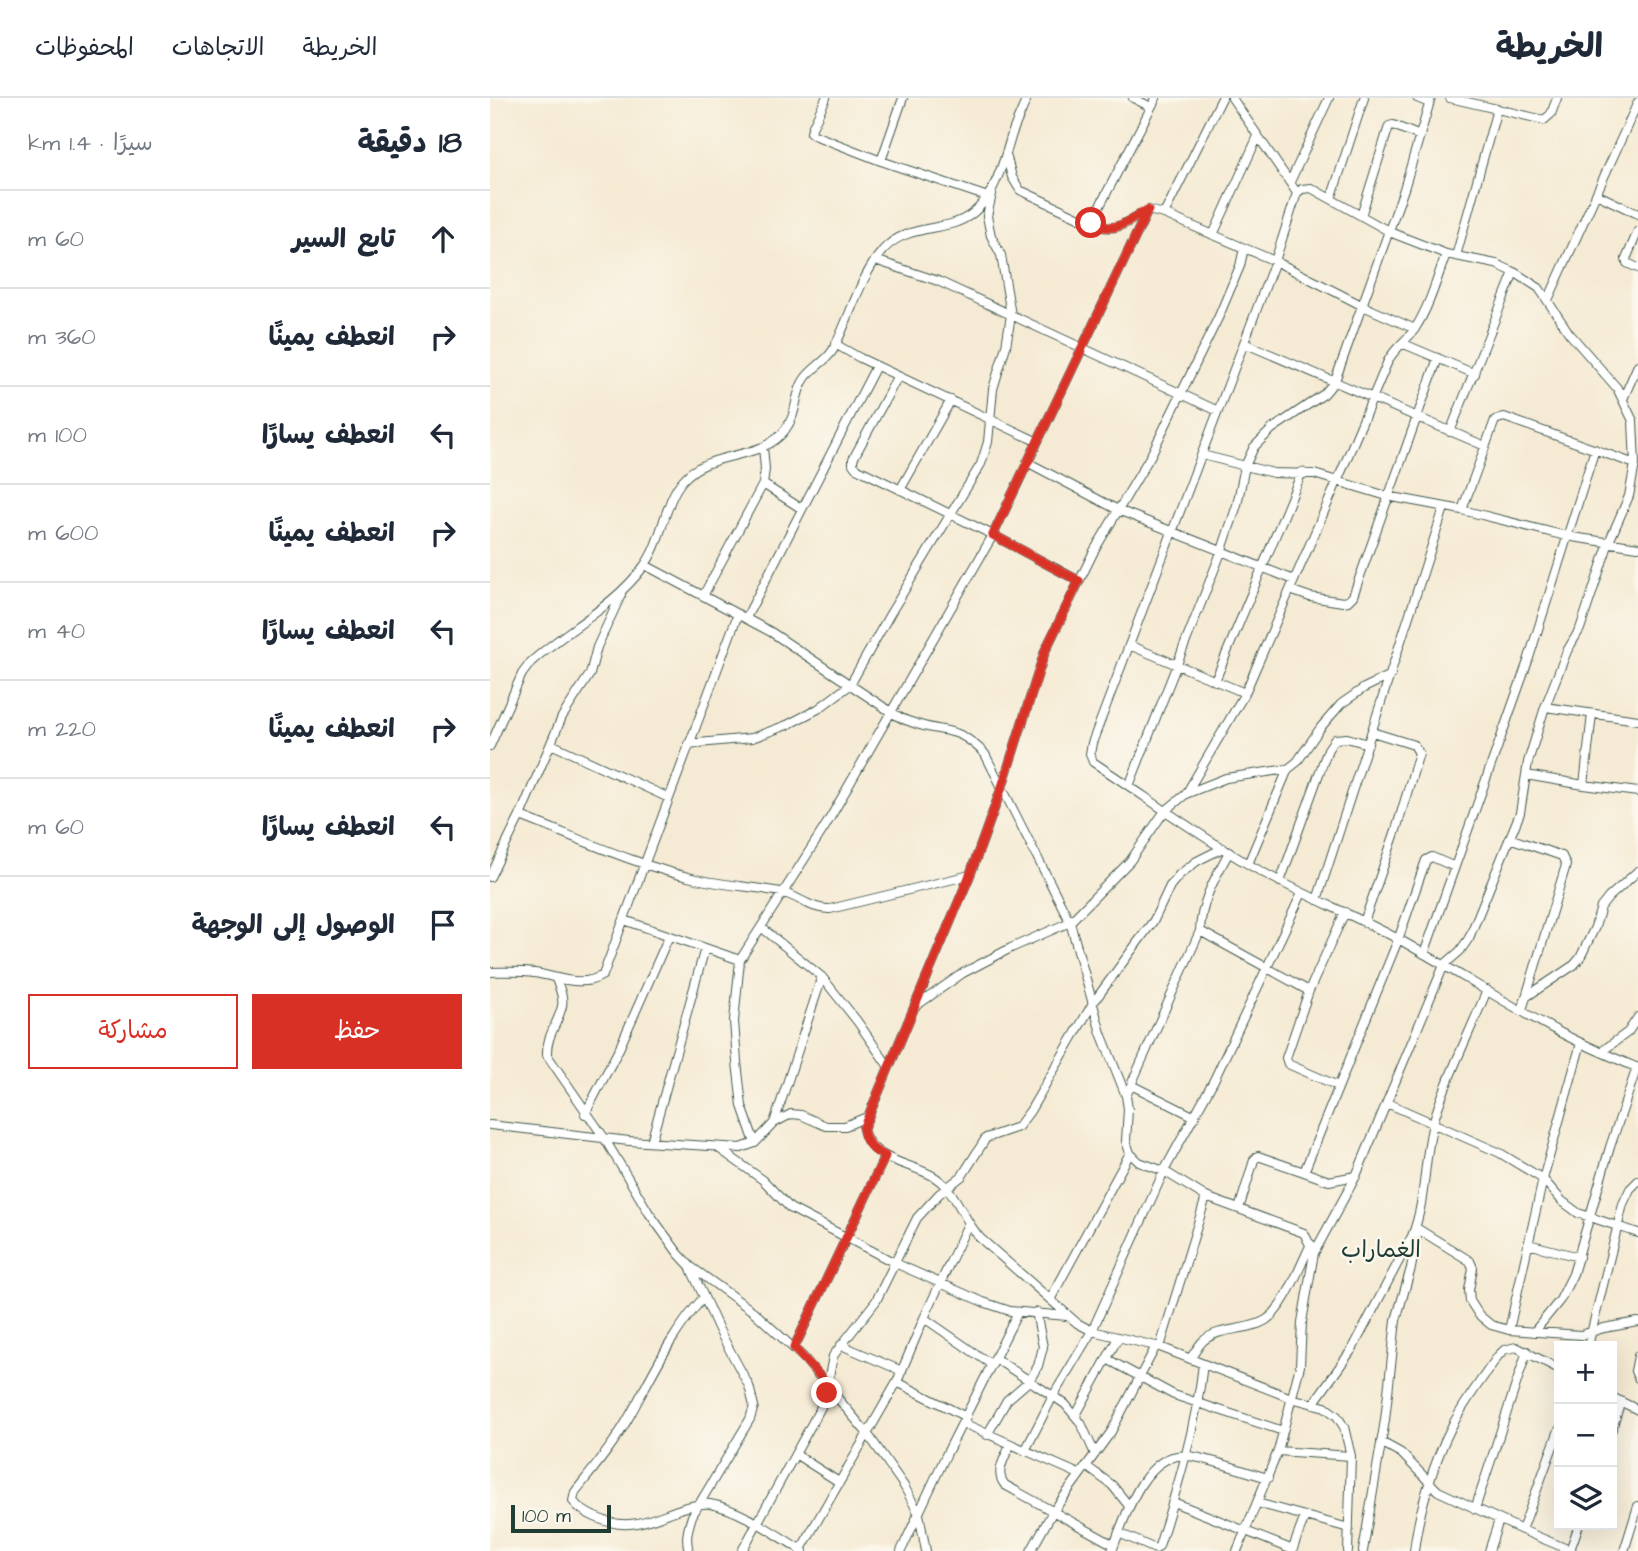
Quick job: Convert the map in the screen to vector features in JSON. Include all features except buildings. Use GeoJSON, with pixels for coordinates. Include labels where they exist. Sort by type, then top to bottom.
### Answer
{"type":"FeatureCollection","features":[{"type":"Feature","properties":{"kind":"street"},"geometry":{"type":"LineString","coordinates":[[826,98],[811,132],[881,161],[990,193]]}},
{"type":"Feature","properties":{"kind":"street"},"geometry":{"type":"LineString","coordinates":[[881,161],[903,98]]}},
{"type":"Feature","properties":{"kind":"street"},"geometry":{"type":"LineString","coordinates":[[490,746],[522,674],[531,662],[624,589],[645,565],[654,550],[682,480],[715,460],[772,443],[787,427],[793,418],[803,381],[825,360],[835,344],[875,260],[885,248],[911,232],[962,220],[980,207],[990,193],[1006,158],[1010,139],[1027,98]]}},
{"type":"Feature","properties":{"kind":"street"},"geometry":{"type":"LineString","coordinates":[[1133,98],[1151,107]]}},
{"type":"Feature","properties":{"kind":"street"},"geometry":{"type":"LineString","coordinates":[[1091,223],[1156,98]]}},
{"type":"Feature","properties":{"kind":"street"},"geometry":{"type":"LineString","coordinates":[[1164,214],[1222,98]]}},
{"type":"Feature","properties":{"kind":"street"},"geometry":{"type":"LineString","coordinates":[[1232,98],[1297,193]]}},
{"type":"Feature","properties":{"kind":"street"},"geometry":{"type":"LineString","coordinates":[[1290,182],[1329,98]]}},
{"type":"Feature","properties":{"kind":"street"},"geometry":{"type":"LineString","coordinates":[[1331,199],[1364,98]]}},
{"type":"Feature","properties":{"kind":"street"},"geometry":{"type":"LineString","coordinates":[[1129,786],[1222,550],[1237,505],[1245,466],[1254,447],[1272,429],[1324,394],[1335,381],[1420,136],[1430,101],[1417,98]]}},
{"type":"Feature","properties":{"kind":"street"},"geometry":{"type":"LineString","coordinates":[[1450,98],[1483,102],[1497,109],[1544,120],[1551,114],[1557,98]]}},
{"type":"Feature","properties":{"kind":"street"},"geometry":{"type":"LineString","coordinates":[[1548,299],[1638,102]]}},
{"type":"Feature","properties":{"kind":"street"},"geometry":{"type":"LineString","coordinates":[[1456,256],[1497,109]]}},
{"type":"Feature","properties":{"kind":"street"},"geometry":{"type":"LineString","coordinates":[[1361,216],[1390,126],[1420,136]]}},
{"type":"Feature","properties":{"kind":"street"},"geometry":{"type":"LineString","coordinates":[[1213,235],[1258,136]]}},
{"type":"Feature","properties":{"kind":"street"},"geometry":{"type":"LineString","coordinates":[[1006,158],[1012,177],[1020,190],[1105,229],[1117,228],[1148,210],[1164,214],[1275,261],[1415,329]]}},
{"type":"Feature","properties":{"kind":"street"},"geometry":{"type":"LineString","coordinates":[[1237,1551],[1278,1451],[1292,1398],[1300,1366],[1302,1322],[1314,1253],[1356,1176],[1444,965],[1460,951],[1469,938],[1520,814],[1528,762],[1545,707],[1567,651],[1580,629],[1609,542],[1629,496],[1635,464],[1636,425],[1617,388],[1569,333],[1539,288],[1496,264],[1446,254],[1389,231],[1311,188],[1302,189],[1297,193],[1275,261],[1090,754],[1093,762],[1164,812],[1248,864],[1398,940],[1444,965],[1581,1043],[1638,1068],[1579,1257],[1560,1300],[1534,1332]]}},
{"type":"Feature","properties":{"kind":"street"},"geometry":{"type":"LineString","coordinates":[[688,744],[751,738],[818,709],[850,685],[981,464],[988,442],[993,389],[1006,346],[1011,315],[1001,255],[991,236],[987,216],[990,193]]}},
{"type":"Feature","properties":{"kind":"street"},"geometry":{"type":"LineString","coordinates":[[1596,194],[1638,214]]}},
{"type":"Feature","properties":{"kind":"street"},"geometry":{"type":"LineString","coordinates":[[755,1143],[741,1106],[737,1062],[734,1021],[740,960],[826,825],[993,535],[1148,210]]}},
{"type":"Feature","properties":{"kind":"street"},"geometry":{"type":"LineString","coordinates":[[1638,231],[1626,259],[1638,268]]}},
{"type":"Feature","properties":{"kind":"street"},"geometry":{"type":"LineString","coordinates":[[1244,248],[1240,266],[1219,316],[1151,455],[1079,581],[1045,651],[1002,787],[970,875],[863,1129],[865,1141],[874,1151],[932,1175],[949,1188],[968,1224],[1051,1298],[1067,1316],[1092,1331],[1158,1347],[1292,1398],[1325,1407],[1338,1416],[1344,1427],[1351,1456],[1348,1551]]}},
{"type":"Feature","properties":{"kind":"street"},"geometry":{"type":"LineString","coordinates":[[1186,794],[1245,693],[1372,397],[1394,350],[1404,344],[1427,307],[1446,254]]}},
{"type":"Feature","properties":{"kind":"street"},"geometry":{"type":"LineString","coordinates":[[875,260],[938,281],[1218,411]]}},
{"type":"Feature","properties":{"kind":"street"},"geometry":{"type":"LineString","coordinates":[[1450,432],[1514,272]]}},
{"type":"Feature","properties":{"kind":"street"},"geometry":{"type":"LineString","coordinates":[[1244,343],[1485,446]]}},
{"type":"Feature","properties":{"kind":"street"},"geometry":{"type":"LineString","coordinates":[[835,344],[1036,441]]}},
{"type":"Feature","properties":{"kind":"street"},"geometry":{"type":"LineString","coordinates":[[1404,344],[1475,374]]}},
{"type":"Feature","properties":{"kind":"street"},"geometry":{"type":"LineString","coordinates":[[1290,590],[1310,597],[1343,602],[1353,596],[1438,358]]}},
{"type":"Feature","properties":{"kind":"street"},"geometry":{"type":"LineString","coordinates":[[1624,402],[1638,365]]}},
{"type":"Feature","properties":{"kind":"street"},"geometry":{"type":"LineString","coordinates":[[490,972],[537,973],[575,982],[588,981],[603,975],[688,744],[742,616],[802,509],[876,366]]}},
{"type":"Feature","properties":{"kind":"street"},"geometry":{"type":"LineString","coordinates":[[898,376],[853,459],[856,468],[993,535],[1079,581]]}},
{"type":"Feature","properties":{"kind":"street"},"geometry":{"type":"LineString","coordinates":[[900,490],[951,400]]}},
{"type":"Feature","properties":{"kind":"street"},"geometry":{"type":"LineString","coordinates":[[1624,402],[1638,407]]}},
{"type":"Feature","properties":{"kind":"street"},"geometry":{"type":"LineString","coordinates":[[1462,510],[1495,420],[1504,417],[1635,464]]}},
{"type":"Feature","properties":{"kind":"street"},"geometry":{"type":"LineString","coordinates":[[703,596],[763,484],[763,447]]}},
{"type":"Feature","properties":{"kind":"street"},"geometry":{"type":"LineString","coordinates":[[1424,954],[1528,661],[1595,449]]}},
{"type":"Feature","properties":{"kind":"street"},"geometry":{"type":"LineString","coordinates":[[1202,455],[1273,473],[1314,474],[1387,496],[1462,510],[1566,536],[1638,547]]}},
{"type":"Feature","properties":{"kind":"street"},"geometry":{"type":"LineString","coordinates":[[1027,462],[1118,510],[1294,580]]}},
{"type":"Feature","properties":{"kind":"street"},"geometry":{"type":"LineString","coordinates":[[1215,681],[1302,472]]}},
{"type":"Feature","properties":{"kind":"street"},"geometry":{"type":"LineString","coordinates":[[763,484],[802,509]]}},
{"type":"Feature","properties":{"kind":"street"},"geometry":{"type":"LineString","coordinates":[[1317,900],[1444,508]]}},
{"type":"Feature","properties":{"kind":"street"},"geometry":{"type":"LineString","coordinates":[[645,565],[742,616],[891,712],[911,722],[948,729],[974,742],[985,754],[1070,922],[1101,1033],[1126,1096],[1126,1141],[1130,1153],[1139,1162],[1164,1171],[1206,1196],[1304,1233],[1314,1253]]}},
{"type":"Feature","properties":{"kind":"street"},"geometry":{"type":"LineString","coordinates":[[490,877],[520,816],[562,717],[590,674],[600,639],[624,589]]}},
{"type":"Feature","properties":{"kind":"street"},"geometry":{"type":"LineString","coordinates":[[1129,645],[1245,693]]}},
{"type":"Feature","properties":{"kind":"street"},"geometry":{"type":"LineString","coordinates":[[1248,864],[1288,769],[1341,704],[1364,688],[1391,675]]}},
{"type":"Feature","properties":{"kind":"street"},"geometry":{"type":"LineString","coordinates":[[1545,707],[1638,720]]}},
{"type":"Feature","properties":{"kind":"street"},"geometry":{"type":"LineString","coordinates":[[1584,785],[1592,713]]}},
{"type":"Feature","properties":{"kind":"street"},"geometry":{"type":"LineString","coordinates":[[1364,922],[1419,753],[1414,744],[1373,732]]}},
{"type":"Feature","properties":{"kind":"street"},"geometry":{"type":"LineString","coordinates":[[1280,882],[1328,749],[1335,739],[1347,738],[1368,744]]}},
{"type":"Feature","properties":{"kind":"street"},"geometry":{"type":"LineString","coordinates":[[551,744],[669,798]]}},
{"type":"Feature","properties":{"kind":"street"},"geometry":{"type":"LineString","coordinates":[[914,1007],[963,973],[1070,922],[1130,861],[1164,812],[1186,794],[1226,778],[1288,769]]}},
{"type":"Feature","properties":{"kind":"street"},"geometry":{"type":"LineString","coordinates":[[1527,775],[1638,792]]}},
{"type":"Feature","properties":{"kind":"street"},"geometry":{"type":"LineString","coordinates":[[520,816],[646,863],[696,878],[782,893],[797,897],[820,909],[830,909],[970,875]]}},
{"type":"Feature","properties":{"kind":"street"},"geometry":{"type":"LineString","coordinates":[[1509,838],[1562,856],[1566,865],[1522,1010]]}},
{"type":"Feature","properties":{"kind":"street"},"geometry":{"type":"LineString","coordinates":[[1126,1096],[1200,931],[1200,915],[1206,896],[1226,850]]}},
{"type":"Feature","properties":{"kind":"street"},"geometry":{"type":"LineString","coordinates":[[742,1551],[821,1407],[828,1385],[830,1366],[841,1345],[869,1311],[917,1218],[939,1194],[962,1176],[986,1138],[1018,1127],[1093,1003],[1150,927],[1170,886],[1179,875],[1197,861],[1226,850]]}},
{"type":"Feature","properties":{"kind":"street"},"geometry":{"type":"LineString","coordinates":[[1304,1172],[1398,940],[1426,860],[1432,857],[1455,867]]}},
{"type":"Feature","properties":{"kind":"street"},"geometry":{"type":"LineString","coordinates":[[1526,997],[1574,965],[1595,927],[1601,907],[1638,871]]}},
{"type":"Feature","properties":{"kind":"street"},"geometry":{"type":"LineString","coordinates":[[1025,1451],[1053,1396],[1092,1331],[1164,1171],[1195,1117],[1302,893]]}},
{"type":"Feature","properties":{"kind":"street"},"geometry":{"type":"LineString","coordinates":[[1338,1086],[1287,1061],[1309,990],[1345,912]]}},
{"type":"Feature","properties":{"kind":"street"},"geometry":{"type":"LineString","coordinates":[[624,920],[740,960]]}},
{"type":"Feature","properties":{"kind":"street"},"geometry":{"type":"LineString","coordinates":[[761,927],[822,977],[857,1021],[888,1068]]}},
{"type":"Feature","properties":{"kind":"street"},"geometry":{"type":"LineString","coordinates":[[1200,931],[1309,990]]}},
{"type":"Feature","properties":{"kind":"street"},"geometry":{"type":"LineString","coordinates":[[585,1114],[619,1049],[669,936]]}},
{"type":"Feature","properties":{"kind":"street"},"geometry":{"type":"LineString","coordinates":[[651,1142],[705,948]]}},
{"type":"Feature","properties":{"kind":"street"},"geometry":{"type":"LineString","coordinates":[[774,1123],[822,977]]}},
{"type":"Feature","properties":{"kind":"street"},"geometry":{"type":"LineString","coordinates":[[556,979],[562,996],[562,1007],[547,1044],[548,1055],[585,1114],[603,1136],[649,1213],[690,1266],[720,1332],[749,1386],[754,1406],[750,1419],[699,1504],[687,1531],[689,1551]]}},
{"type":"Feature","properties":{"kind":"street"},"geometry":{"type":"LineString","coordinates":[[1363,1551],[1381,1442],[1396,1320],[1411,1268],[1433,1122],[1487,990]]}},
{"type":"Feature","properties":{"kind":"street"},"geometry":{"type":"LineString","coordinates":[[1601,1052],[1628,1032],[1638,1017]]}},
{"type":"Feature","properties":{"kind":"street"},"geometry":{"type":"LineString","coordinates":[[1509,1330],[1543,1179],[1581,1043]]}},
{"type":"Feature","properties":{"kind":"street"},"geometry":{"type":"LineString","coordinates":[[1131,1085],[1195,1117]]}},
{"type":"Feature","properties":{"kind":"street"},"geometry":{"type":"LineString","coordinates":[[1387,1103],[1500,1153],[1543,1179],[1571,1209],[1638,1233]]}},
{"type":"Feature","properties":{"kind":"street"},"geometry":{"type":"LineString","coordinates":[[490,1125],[651,1142],[741,1148],[755,1143],[774,1123],[791,1114],[801,1115],[826,1126],[845,1126],[867,1117]]}},
{"type":"Feature","properties":{"kind":"street"},"geometry":{"type":"LineString","coordinates":[[718,1147],[763,1180],[790,1208],[895,1263],[983,1302],[1018,1312],[1067,1316]]}},
{"type":"Feature","properties":{"kind":"street"},"geometry":{"type":"LineString","coordinates":[[1051,1298],[1130,1153]]}},
{"type":"Feature","properties":{"kind":"street"},"geometry":{"type":"LineString","coordinates":[[794,1348],[885,1156]]}},
{"type":"Feature","properties":{"kind":"street"},"geometry":{"type":"LineString","coordinates":[[1238,1209],[1254,1160],[1258,1156],[1329,1181],[1356,1176]]}},
{"type":"Feature","properties":{"kind":"street"},"geometry":{"type":"LineString","coordinates":[[1589,1341],[1623,1204],[1634,1191],[1638,1181]]}},
{"type":"Feature","properties":{"kind":"street"},"geometry":{"type":"LineString","coordinates":[[1031,1551],[1052,1513],[1119,1420],[1158,1347],[1206,1196]]}},
{"type":"Feature","properties":{"kind":"street"},"geometry":{"type":"LineString","coordinates":[[704,1297],[656,1364],[625,1424],[573,1497],[573,1501],[581,1510],[617,1525],[637,1525],[699,1504],[720,1507],[756,1523],[801,1551],[897,1382],[968,1224]]}},
{"type":"Feature","properties":{"kind":"street"},"geometry":{"type":"LineString","coordinates":[[1418,1225],[1470,1261],[1473,1268],[1470,1301],[1491,1325],[1509,1330],[1591,1334],[1604,1328],[1638,1322]]}},
{"type":"Feature","properties":{"kind":"street"},"geometry":{"type":"LineString","coordinates":[[1313,1404],[1353,1348],[1418,1225]]}},
{"type":"Feature","properties":{"kind":"street"},"geometry":{"type":"LineString","coordinates":[[1190,1359],[1203,1341],[1214,1334],[1255,1325],[1267,1319],[1279,1307],[1311,1244]]}},
{"type":"Feature","properties":{"kind":"street"},"geometry":{"type":"LineString","coordinates":[[1528,1244],[1579,1257]]}},
{"type":"Feature","properties":{"kind":"street"},"geometry":{"type":"LineString","coordinates":[[690,1266],[754,1312],[794,1348],[828,1385],[867,1433],[904,1486],[919,1514],[926,1551]]}},
{"type":"Feature","properties":{"kind":"street"},"geometry":{"type":"LineString","coordinates":[[901,1551],[1018,1312]]}},
{"type":"Feature","properties":{"kind":"street"},"geometry":{"type":"LineString","coordinates":[[988,1435],[1007,1400],[1029,1381],[1038,1366],[1043,1347],[1036,1312]]}},
{"type":"Feature","properties":{"kind":"street"},"geometry":{"type":"LineString","coordinates":[[924,1318],[1053,1396],[1076,1415],[1095,1454]]}},
{"type":"Feature","properties":{"kind":"street"},"geometry":{"type":"LineString","coordinates":[[1076,1415],[1118,1338]]}},
{"type":"Feature","properties":{"kind":"street"},"geometry":{"type":"LineString","coordinates":[[841,1345],[902,1371]]}},
{"type":"Feature","properties":{"kind":"street"},"geometry":{"type":"LineString","coordinates":[[1414,1551],[1429,1484],[1452,1425],[1498,1356],[1510,1347],[1516,1347],[1554,1366]]}},
{"type":"Feature","properties":{"kind":"street"},"geometry":{"type":"LineString","coordinates":[[1475,1509],[1527,1352]]}},
{"type":"Feature","properties":{"kind":"street"},"geometry":{"type":"LineString","coordinates":[[1638,1356],[1635,1371],[1638,1378]]}},
{"type":"Feature","properties":{"kind":"street"},"geometry":{"type":"LineString","coordinates":[[1107,1359],[1174,1395],[1283,1431]]}},
{"type":"Feature","properties":{"kind":"street"},"geometry":{"type":"LineString","coordinates":[[1119,1533],[1156,1549],[1159,1546],[1187,1455],[1199,1402],[1203,1364]]}},
{"type":"Feature","properties":{"kind":"street"},"geometry":{"type":"LineString","coordinates":[[897,1382],[988,1435],[1079,1474]]}},
{"type":"Feature","properties":{"kind":"street"},"geometry":{"type":"LineString","coordinates":[[1617,1399],[1638,1409]]}},
{"type":"Feature","properties":{"kind":"street"},"geometry":{"type":"LineString","coordinates":[[1617,1413],[1621,1401]]}},
{"type":"Feature","properties":{"kind":"street"},"geometry":{"type":"LineString","coordinates":[[1381,1442],[1412,1463],[1429,1484],[1499,1520],[1571,1551],[1577,1530]]}},
{"type":"Feature","properties":{"kind":"street"},"geometry":{"type":"LineString","coordinates":[[1522,1530],[1554,1444]]}},
{"type":"Feature","properties":{"kind":"street"},"geometry":{"type":"LineString","coordinates":[[1010,1445],[999,1474],[1000,1480],[1113,1548],[1136,1492],[1156,1467],[1167,1459],[1187,1455],[1268,1478]]}},
{"type":"Feature","properties":{"kind":"street"},"geometry":{"type":"LineString","coordinates":[[1278,1451],[1351,1456]]}},
{"type":"Feature","properties":{"kind":"street"},"geometry":{"type":"LineString","coordinates":[[795,1454],[839,1482]]}},
{"type":"Feature","properties":{"kind":"street"},"geometry":{"type":"LineString","coordinates":[[1086,1465],[1112,1485],[1129,1506]]}},
{"type":"Feature","properties":{"kind":"street"},"geometry":{"type":"LineString","coordinates":[[1173,1502],[1293,1550],[1305,1516]]}},
{"type":"Feature","properties":{"kind":"street"},"geometry":{"type":"LineString","coordinates":[[1257,1503],[1349,1528]]}},
{"type":"Feature","properties":{"kind":"street"},"geometry":{"type":"LineString","coordinates":[[1624,1551],[1638,1506]]}},
{"type":"Feature","properties":{"kind":"street"},"geometry":{"type":"LineString","coordinates":[[1489,1551],[1499,1520]]}},
{"type":"Feature","properties":{"kind":"street"},"geometry":{"type":"LineString","coordinates":[[1540,1551],[1543,1539]]}},
{"type":"Feature","properties":{"kind":"district","name":"الغماراب"},"geometry":{"type":"Point","coordinates":[1381,1250]}},
{"type":"Feature","properties":{"kind":"route"},"geometry":{"type":"LineString","coordinates":[[827,1393],[828,1385],[794,1348],[885,1156],[874,1151],[865,1141],[863,1129],[867,1117],[970,875],[1002,787],[1045,651],[1079,581],[993,535],[1148,210],[1117,228],[1105,229],[1091,223]]}}]}
